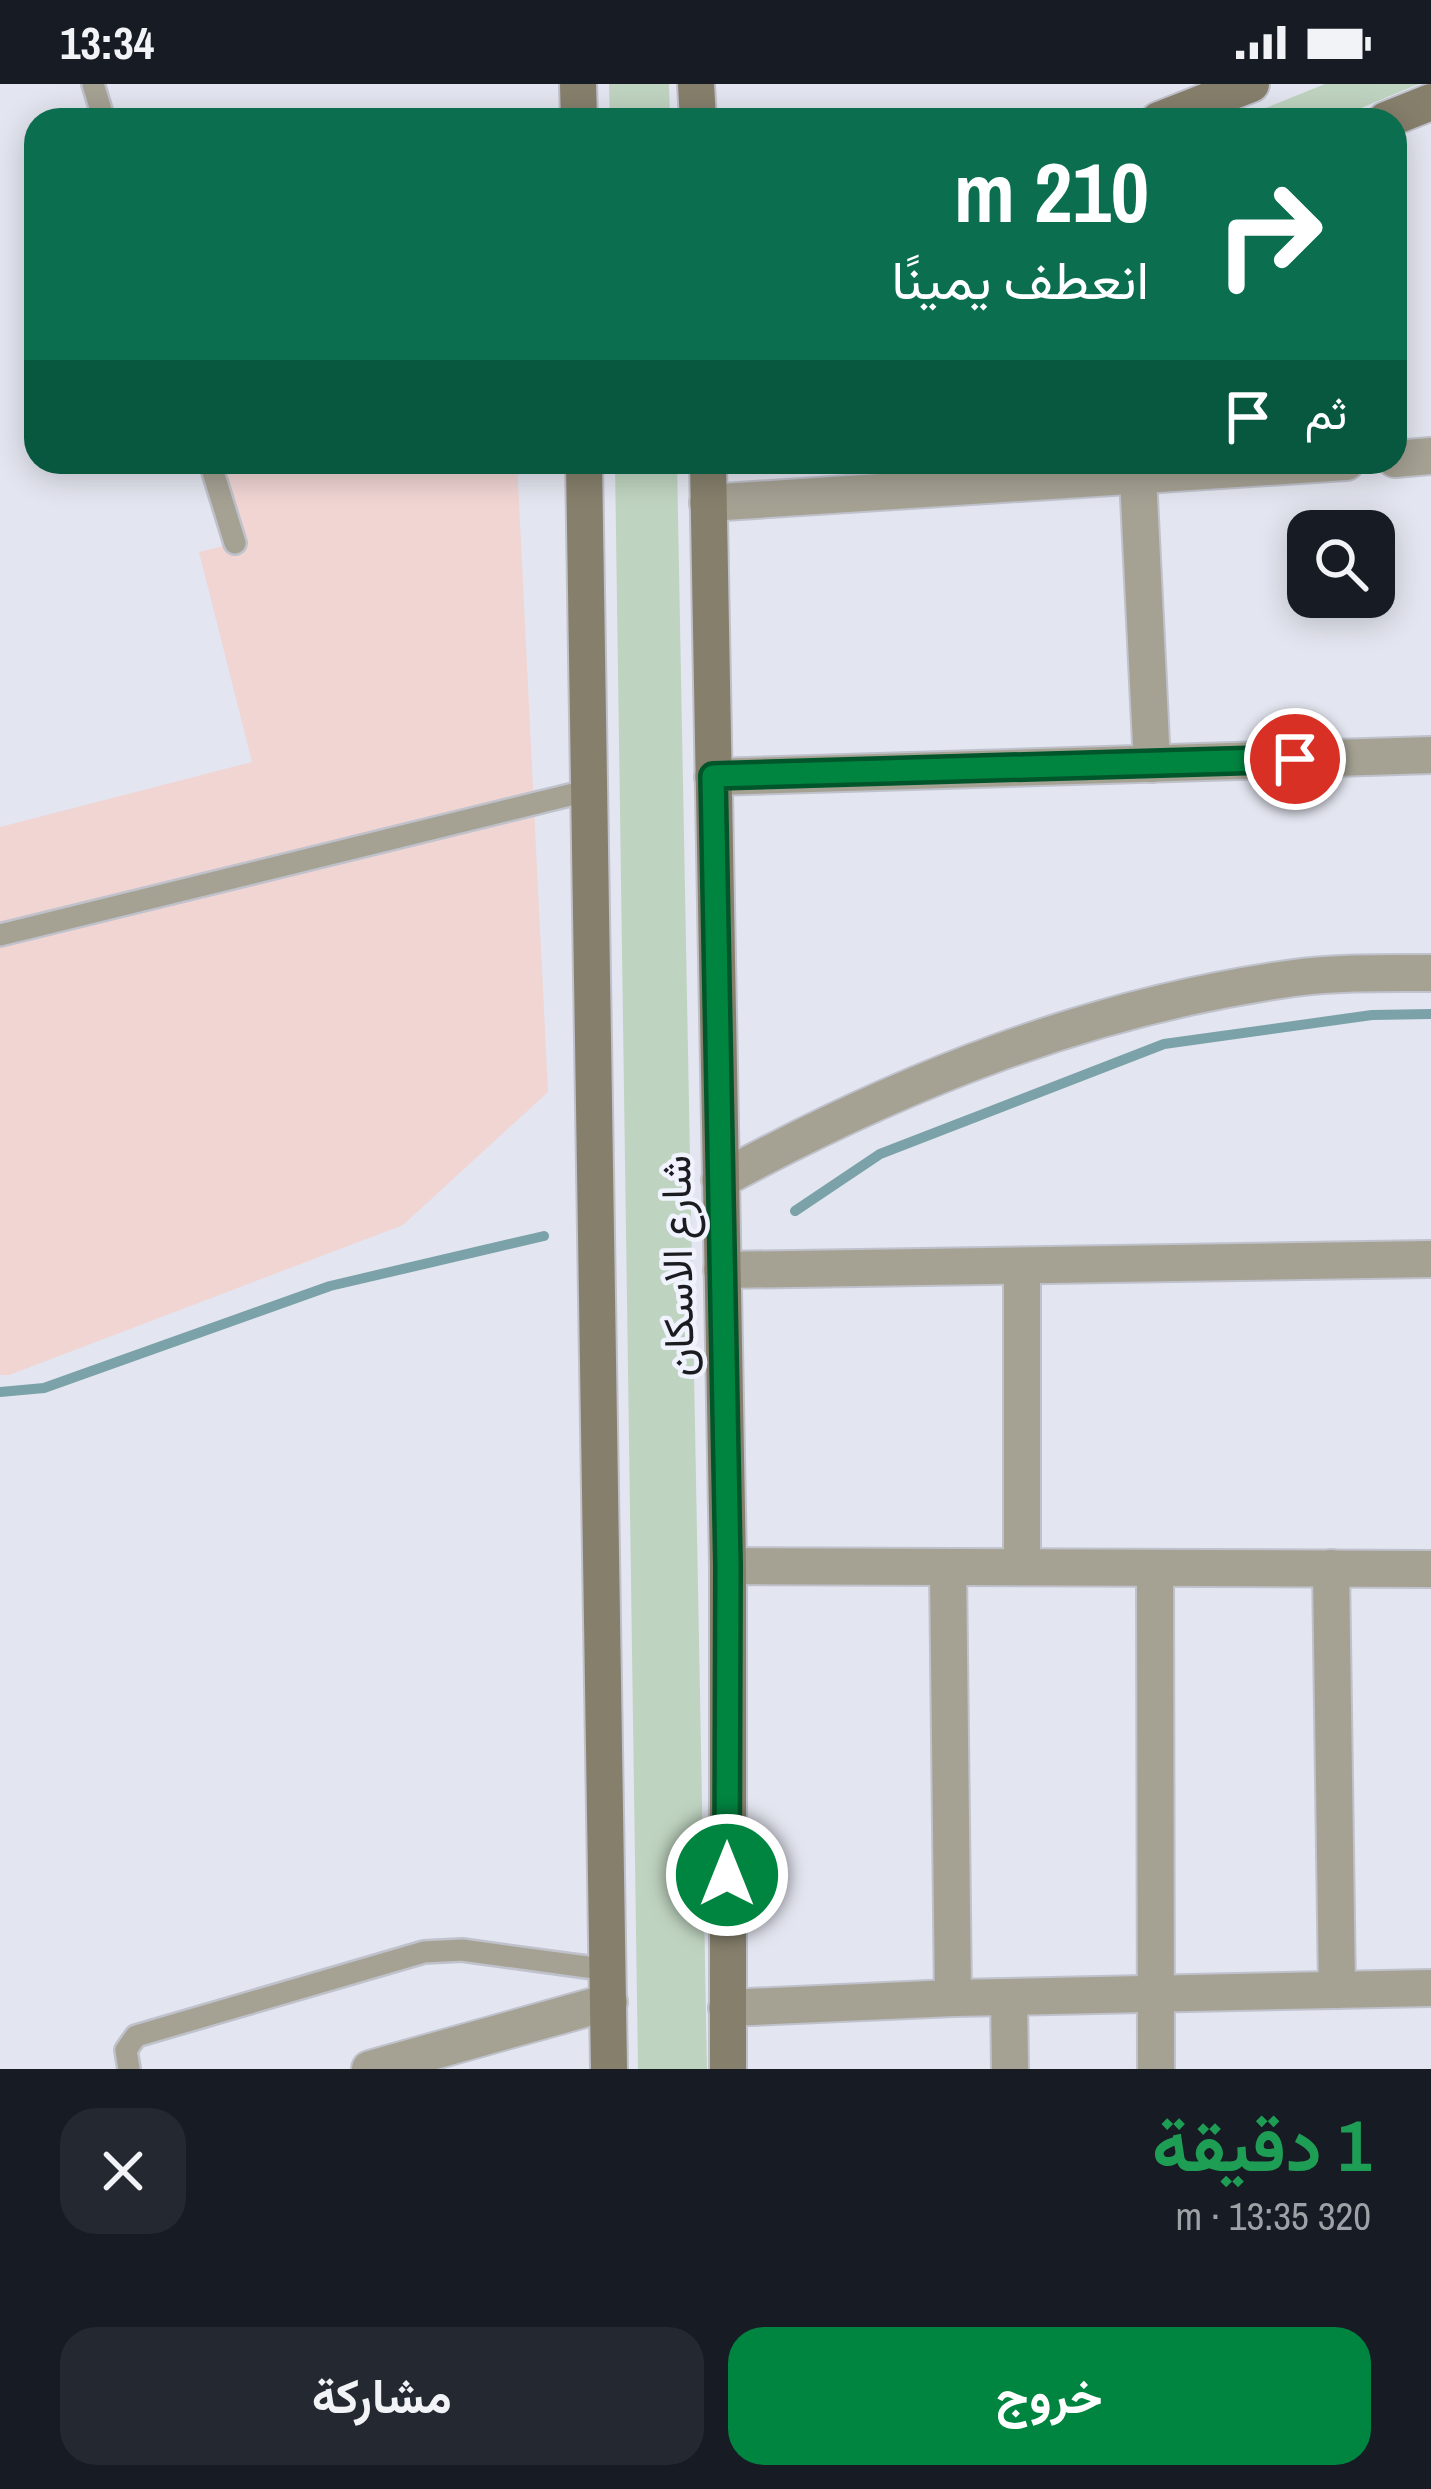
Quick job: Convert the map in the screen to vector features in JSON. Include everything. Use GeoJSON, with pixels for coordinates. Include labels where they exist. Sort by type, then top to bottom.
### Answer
{"type":"FeatureCollection","features":[{"type":"Feature","properties":{"kind":"main road"},"geometry":{"type":"LineString","coordinates":[[1190,108],[1251,84]]}},
{"type":"Feature","properties":{"kind":"main road","name":"شارع الاسكان"},"geometry":{"type":"LineString","coordinates":[[584,474],[609,2069]]}},
{"type":"Feature","properties":{"kind":"main road","name":"شارع الاسكان"},"geometry":{"type":"LineString","coordinates":[[708,474],[728,1566],[728,2069]]}},
{"type":"Feature","properties":{"kind":"street"},"geometry":{"type":"LineString","coordinates":[[708,503],[1180,474]]}},
{"type":"Feature","properties":{"kind":"street"},"geometry":{"type":"LineString","coordinates":[[1138,477],[1151,764]]}},
{"type":"Feature","properties":{"kind":"street"},"geometry":{"type":"LineString","coordinates":[[713,776],[1431,755]]}},
{"type":"Feature","properties":{"kind":"street"},"geometry":{"type":"LineString","coordinates":[[720,1180],[904,1088],[1097,1020],[1197,994],[1298,977],[1431,973]]}},
{"type":"Feature","properties":{"kind":"street"},"geometry":{"type":"LineString","coordinates":[[722,1270],[1431,1259]]}},
{"type":"Feature","properties":{"kind":"street"},"geometry":{"type":"LineString","coordinates":[[1022,1266],[1022,1567]]}},
{"type":"Feature","properties":{"kind":"street"},"geometry":{"type":"LineString","coordinates":[[728,1566],[1431,1569]]}},
{"type":"Feature","properties":{"kind":"street"},"geometry":{"type":"LineString","coordinates":[[948,1567],[953,1997]]}},
{"type":"Feature","properties":{"kind":"street"},"geometry":{"type":"LineString","coordinates":[[1155,1568],[1156,2069]]}},
{"type":"Feature","properties":{"kind":"street"},"geometry":{"type":"LineString","coordinates":[[1331,1568],[1337,1990]]}},
{"type":"Feature","properties":{"kind":"street"},"geometry":{"type":"LineString","coordinates":[[370,2069],[609,1986]]}},
{"type":"Feature","properties":{"kind":"street"},"geometry":{"type":"LineString","coordinates":[[727,2008],[953,1997],[1431,1988]]}},
{"type":"Feature","properties":{"kind":"street"},"geometry":{"type":"LineString","coordinates":[[1009,1996],[1010,2069]]}},
{"type":"Feature","properties":{"kind":"lane"},"geometry":{"type":"LineString","coordinates":[[214,474],[235,543]]}},
{"type":"Feature","properties":{"kind":"lane"},"geometry":{"type":"LineString","coordinates":[[0,934],[590,790]]}},
{"type":"Feature","properties":{"kind":"lane"},"geometry":{"type":"LineString","coordinates":[[129,2069],[127,2050],[136,2036],[424,1952],[462,1950],[609,1986]]}},
{"type":"Feature","properties":{"kind":"shaded area"},"geometry":{"type":"Polygon","coordinates":[[[214,474],[518,474],[548,1092],[403,1225],[0,1375],[0,827],[252,762],[199,552],[232,544],[214,474]]]}},
{"type":"Feature","properties":{"kind":"green space"},"geometry":{"type":"Polygon","coordinates":[[[609,84],[669,84],[670,108],[610,108],[609,84]]]}},
{"type":"Feature","properties":{"kind":"green space"},"geometry":{"type":"Polygon","coordinates":[[[1325,84],[1419,84],[1361,108],[1266,108],[1325,84]]]}},
{"type":"Feature","properties":{"kind":"green space"},"geometry":{"type":"Polygon","coordinates":[[[615,474],[677,474],[707,2069],[638,2069],[615,474]]]}},
{"type":"Feature","properties":{"kind":"waterway"},"geometry":{"type":"LineString","coordinates":[[795,1211],[880,1154],[1164,1044],[1372,1015],[1431,1014]]}},
{"type":"Feature","properties":{"kind":"waterway"},"geometry":{"type":"LineString","coordinates":[[0,1392],[44,1388],[330,1286],[544,1236]]}},
{"type":"Feature","properties":{"kind":"route"},"geometry":{"type":"LineString","coordinates":[[727,1875],[728,1566],[713,776],[1295,759]]}}]}
